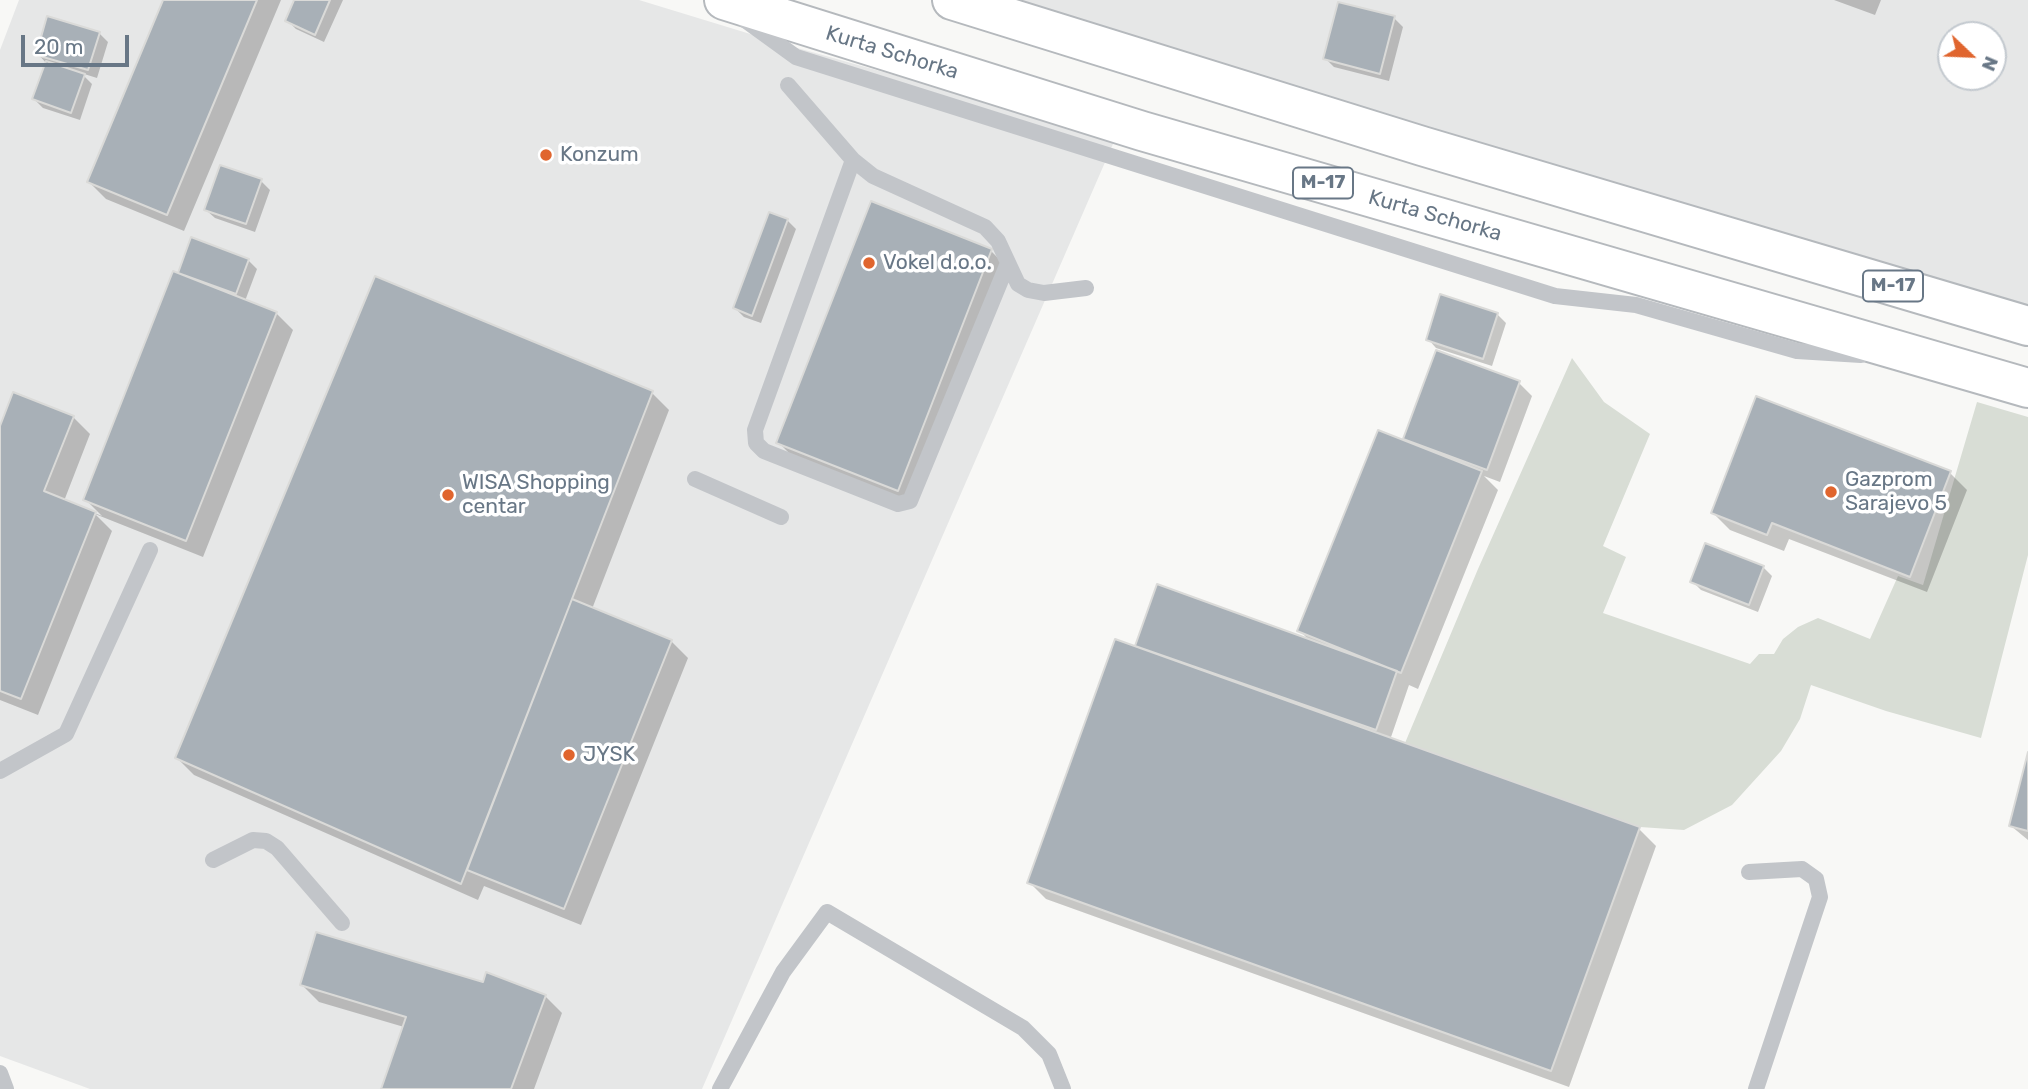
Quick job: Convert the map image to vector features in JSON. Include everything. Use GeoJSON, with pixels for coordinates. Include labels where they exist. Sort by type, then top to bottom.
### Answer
{"type":"FeatureCollection","features":[{"type":"Feature","properties":{"kind":"main road","name":"Kurta Schorka"},"geometry":{"type":"LineString","coordinates":[[724,0],[1142,131],[2028,388]]}},
{"type":"Feature","properties":{"kind":"main road","name":"M-17"},"geometry":{"type":"LineString","coordinates":[[952,0],[1422,146],[2028,326]]}},
{"type":"Feature","properties":{"kind":"lane"},"geometry":{"type":"LineString","coordinates":[[718,0],[796,57],[1555,296],[1636,305],[1797,351],[1925,359]]}},
{"type":"Feature","properties":{"kind":"lane"},"geometry":{"type":"LineString","coordinates":[[788,85],[853,160],[873,176],[985,227],[998,241],[1018,284],[1028,290],[1044,293],[1086,288]]}},
{"type":"Feature","properties":{"kind":"lane"},"geometry":{"type":"LineString","coordinates":[[853,160],[755,430],[756,443],[764,451],[898,504],[910,500],[1008,263]]}},
{"type":"Feature","properties":{"kind":"lane"},"geometry":{"type":"LineString","coordinates":[[695,479],[781,517]]}},
{"type":"Feature","properties":{"kind":"lane"},"geometry":{"type":"LineString","coordinates":[[0,771],[66,734],[150,550]]}},
{"type":"Feature","properties":{"kind":"lane"},"geometry":{"type":"LineString","coordinates":[[213,860],[253,840],[266,841],[277,848],[342,923]]}},
{"type":"Feature","properties":{"kind":"lane"},"geometry":{"type":"LineString","coordinates":[[1748,872],[1802,869],[1816,879],[1821,898],[1756,1089]]}},
{"type":"Feature","properties":{"kind":"lane"},"geometry":{"type":"LineString","coordinates":[[720,1089],[783,972],[827,912],[1023,1028],[1049,1054],[1063,1089]]}},
{"type":"Feature","properties":{"kind":"lane"},"geometry":{"type":"LineString","coordinates":[[0,1073],[6,1089]]}},
{"type":"Feature","properties":{"kind":"shaded area"},"geometry":{"type":"Polygon","coordinates":[[[19,0],[639,0],[783,44],[1116,137],[702,1089],[90,1089],[0,1056],[0,50],[19,0]]]}},
{"type":"Feature","properties":{"kind":"shaded area"},"geometry":{"type":"Polygon","coordinates":[[[957,0],[2028,0],[2028,324],[957,0]]]}},
{"type":"Feature","properties":{"kind":"shaded area"},"geometry":{"type":"Polygon","coordinates":[[[1572,358],[1604,402],[1650,434],[1603,546],[1626,557],[1603,613],[1750,664],[1759,654],[1774,654],[1783,639],[1798,627],[1818,618],[1870,639],[1898,576],[1923,585],[1977,402],[2028,417],[2028,555],[1981,738],[1886,711],[1811,685],[1800,719],[1781,751],[1732,805],[1684,830],[1640,827],[1405,743],[1478,569],[1572,358]]]}},
{"type":"Feature","properties":{"kind":"building"},"geometry":{"type":"Polygon","coordinates":[[[163,0],[257,0],[167,215],[87,182],[163,0]]]}},
{"type":"Feature","properties":{"kind":"building"},"geometry":{"type":"Polygon","coordinates":[[[294,0],[330,0],[315,35],[285,21],[294,0]]]}},
{"type":"Feature","properties":{"kind":"building"},"geometry":{"type":"Polygon","coordinates":[[[1338,2],[1395,16],[1380,74],[1323,59],[1338,2]]]}},
{"type":"Feature","properties":{"kind":"building"},"geometry":{"type":"Polygon","coordinates":[[[47,16],[100,32],[88,70],[36,55],[47,16]]]}},
{"type":"Feature","properties":{"kind":"building"},"geometry":{"type":"Polygon","coordinates":[[[46,61],[85,74],[71,113],[32,99],[46,61]]]}},
{"type":"Feature","properties":{"kind":"building"},"geometry":{"type":"Polygon","coordinates":[[[220,165],[262,179],[246,224],[204,210],[220,165]]]}},
{"type":"Feature","properties":{"kind":"building"},"geometry":{"type":"Polygon","coordinates":[[[871,201],[992,249],[898,491],[776,443],[871,201]]]}},
{"type":"Feature","properties":{"kind":"building"},"geometry":{"type":"Polygon","coordinates":[[[769,212],[788,219],[752,316],[733,308],[769,212]]]}},
{"type":"Feature","properties":{"kind":"building"},"geometry":{"type":"Polygon","coordinates":[[[191,237],[249,259],[236,294],[178,273],[191,237]]]}},
{"type":"Feature","properties":{"kind":"building"},"geometry":{"type":"Polygon","coordinates":[[[173,271],[277,312],[186,541],[83,500],[173,271]]]}},
{"type":"Feature","properties":{"kind":"building","name":"WISA Shopping centar"},"geometry":{"type":"Polygon","coordinates":[[[375,276],[653,391],[461,884],[175,758],[375,276]]]}},
{"type":"Feature","properties":{"kind":"building"},"geometry":{"type":"Polygon","coordinates":[[[1440,294],[1498,313],[1483,359],[1426,340],[1440,294]]]}},
{"type":"Feature","properties":{"kind":"building"},"geometry":{"type":"Polygon","coordinates":[[[1436,350],[1520,381],[1487,470],[1403,439],[1436,350]]]}},
{"type":"Feature","properties":{"kind":"building"},"geometry":{"type":"Polygon","coordinates":[[[13,392],[74,416],[44,491],[96,512],[21,699],[0,691],[0,426],[13,392]]]}},
{"type":"Feature","properties":{"kind":"building","name":"Gazprom Sarajevo 5"},"geometry":{"type":"Polygon","coordinates":[[[1756,396],[1951,471],[1910,577],[1772,523],[1767,535],[1711,513],[1756,396]]]}},
{"type":"Feature","properties":{"kind":"building"},"geometry":{"type":"Polygon","coordinates":[[[1378,430],[1482,471],[1401,673],[1297,631],[1378,430]]]}},
{"type":"Feature","properties":{"kind":"building"},"geometry":{"type":"Polygon","coordinates":[[[1705,543],[1764,566],[1749,605],[1690,582],[1705,543]]]}},
{"type":"Feature","properties":{"kind":"building"},"geometry":{"type":"Polygon","coordinates":[[[1157,584],[1397,671],[1376,730],[1135,646],[1157,584]]]}},
{"type":"Feature","properties":{"kind":"building","name":"JYSK"},"geometry":{"type":"Polygon","coordinates":[[[572,599],[672,640],[564,909],[467,870],[572,599]]]}},
{"type":"Feature","properties":{"kind":"building"},"geometry":{"type":"Polygon","coordinates":[[[1115,639],[1640,827],[1551,1071],[1027,883],[1115,639]]]}},
{"type":"Feature","properties":{"kind":"building"},"geometry":{"type":"Polygon","coordinates":[[[2028,752],[2028,831],[2009,826],[2028,752]]]}},
{"type":"Feature","properties":{"kind":"building"},"geometry":{"type":"Polygon","coordinates":[[[316,932],[483,982],[486,972],[546,995],[511,1089],[381,1089],[406,1017],[300,985],[316,932]]]}},
{"type":"Feature","properties":{"kind":"place","name":"Konzum"},"geometry":{"type":"Point","coordinates":[546,155]}},
{"type":"Feature","properties":{"kind":"place","name":"Vokel d.o.o."},"geometry":{"type":"Point","coordinates":[869,263]}},
{"type":"Feature","properties":{"kind":"place","name":"Gazprom Sarajevo 5"},"geometry":{"type":"Point","coordinates":[1831,492]}},
{"type":"Feature","properties":{"kind":"place","name":"WISA Shopping centar"},"geometry":{"type":"Point","coordinates":[448,495]}},
{"type":"Feature","properties":{"kind":"place","name":"JYSK"},"geometry":{"type":"Point","coordinates":[569,755]}}]}
